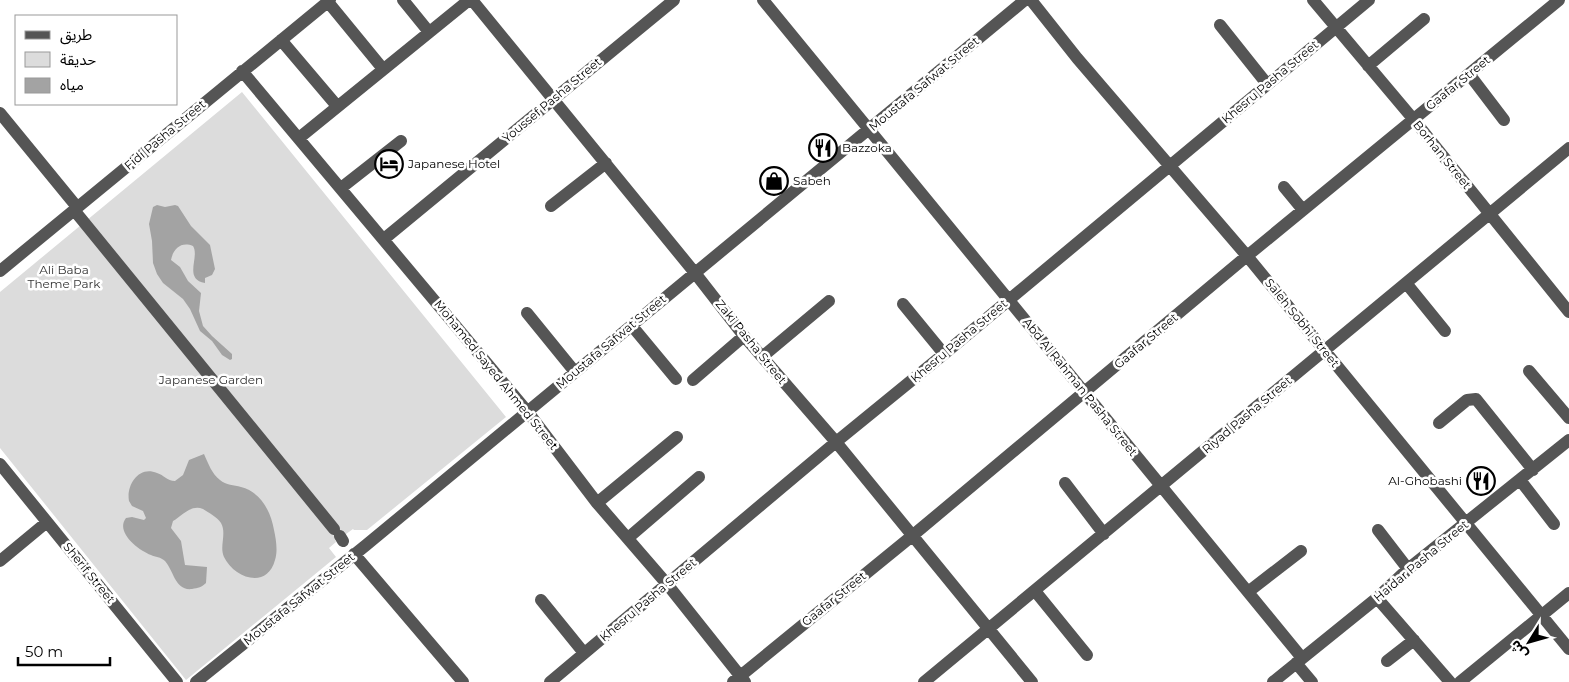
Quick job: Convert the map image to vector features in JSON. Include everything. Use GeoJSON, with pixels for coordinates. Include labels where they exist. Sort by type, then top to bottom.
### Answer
{"type":"FeatureCollection","features":[{"type":"Feature","properties":{"kind":"street"},"geometry":{"type":"LineString","coordinates":[[403,0],[429,32]]}},
{"type":"Feature","properties":{"kind":"street"},"geometry":{"type":"LineString","coordinates":[[299,138],[470,0]]}},
{"type":"Feature","properties":{"kind":"street","name":"Zaki Pasha Street"},"geometry":{"type":"LineString","coordinates":[[470,0],[554,99],[744,336],[836,442],[1032,682]]}},
{"type":"Feature","properties":{"kind":"street","name":"Youssef Pasha Street"},"geometry":{"type":"LineString","coordinates":[[384,239],[674,0]]}},
{"type":"Feature","properties":{"kind":"street","name":"Abd Al Rahman Pasha Street"},"geometry":{"type":"LineString","coordinates":[[763,0],[1248,592],[1299,660],[1312,682]]}},
{"type":"Feature","properties":{"kind":"street","name":"Moustafa Safwat Street"},"geometry":{"type":"LineString","coordinates":[[196,682],[632,326],[1025,0]]}},
{"type":"Feature","properties":{"kind":"street","name":"Saleh Sobhi Street"},"geometry":{"type":"LineString","coordinates":[[1031,0],[1077,58],[1247,256],[1569,649]]}},
{"type":"Feature","properties":{"kind":"street","name":"Borhan Street"},"geometry":{"type":"LineString","coordinates":[[1314,0],[1569,312]]}},
{"type":"Feature","properties":{"kind":"street","name":"Khesru Pasha Street"},"geometry":{"type":"LineString","coordinates":[[550,682],[1369,0]]}},
{"type":"Feature","properties":{"kind":"street","name":"Gaafar Street"},"geometry":{"type":"LineString","coordinates":[[739,680],[1247,256],[1559,0]]}},
{"type":"Feature","properties":{"kind":"street"},"geometry":{"type":"LineString","coordinates":[[329,1],[383,69]]}},
{"type":"Feature","properties":{"kind":"street","name":"Fidi Pasha Street"},"geometry":{"type":"LineString","coordinates":[[0,271],[329,1]]}},
{"type":"Feature","properties":{"kind":"street"},"geometry":{"type":"LineString","coordinates":[[1368,66],[1424,19]]}},
{"type":"Feature","properties":{"kind":"street"},"geometry":{"type":"LineString","coordinates":[[1220,25],[1267,84]]}},
{"type":"Feature","properties":{"kind":"street"},"geometry":{"type":"LineString","coordinates":[[281,40],[337,106]]}},
{"type":"Feature","properties":{"kind":"street","name":"Mohamed Sayed Ahmed Street"},"geometry":{"type":"LineString","coordinates":[[242,71],[527,411],[597,503],[667,584],[739,680]]}},
{"type":"Feature","properties":{"kind":"street"},"geometry":{"type":"LineString","coordinates":[[1469,74],[1504,120]]}},
{"type":"Feature","properties":{"kind":"street"},"geometry":{"type":"LineString","coordinates":[[0,113],[75,209],[339,535]]}},
{"type":"Feature","properties":{"kind":"street"},"geometry":{"type":"LineString","coordinates":[[342,188],[401,141]]}},
{"type":"Feature","properties":{"kind":"street","name":"Riyad Pasha Street"},"geometry":{"type":"LineString","coordinates":[[924,682],[1569,148]]}},
{"type":"Feature","properties":{"kind":"street"},"geometry":{"type":"LineString","coordinates":[[551,206],[606,163]]}},
{"type":"Feature","properties":{"kind":"street"},"geometry":{"type":"LineString","coordinates":[[1284,187],[1303,210]]}},
{"type":"Feature","properties":{"kind":"street"},"geometry":{"type":"LineString","coordinates":[[1406,283],[1445,332]]}},
{"type":"Feature","properties":{"kind":"street"},"geometry":{"type":"LineString","coordinates":[[762,357],[829,301]]}},
{"type":"Feature","properties":{"kind":"street"},"geometry":{"type":"LineString","coordinates":[[903,304],[944,354]]}},
{"type":"Feature","properties":{"kind":"street"},"geometry":{"type":"LineString","coordinates":[[527,313],[576,372]]}},
{"type":"Feature","properties":{"kind":"street"},"geometry":{"type":"LineString","coordinates":[[632,326],[676,379]]}},
{"type":"Feature","properties":{"kind":"street"},"geometry":{"type":"LineString","coordinates":[[693,380],[744,336]]}},
{"type":"Feature","properties":{"kind":"street"},"geometry":{"type":"LineString","coordinates":[[1529,371],[1569,418]]}},
{"type":"Feature","properties":{"kind":"street"},"geometry":{"type":"LineString","coordinates":[[1439,423],[1468,400],[1476,399],[1533,470]]}},
{"type":"Feature","properties":{"kind":"street"},"geometry":{"type":"LineString","coordinates":[[597,503],[677,437]]}},
{"type":"Feature","properties":{"kind":"street","name":"Haidar Pasha Street"},"geometry":{"type":"LineString","coordinates":[[1273,682],[1569,440]]}},
{"type":"Feature","properties":{"kind":"street","name":"Sherif Street"},"geometry":{"type":"LineString","coordinates":[[0,464],[177,682]]}},
{"type":"Feature","properties":{"kind":"street"},"geometry":{"type":"LineString","coordinates":[[628,538],[699,477]]}},
{"type":"Feature","properties":{"kind":"street"},"geometry":{"type":"LineString","coordinates":[[1520,480],[1554,524]]}},
{"type":"Feature","properties":{"kind":"street"},"geometry":{"type":"LineString","coordinates":[[1064,483],[1104,534]]}},
{"type":"Feature","properties":{"kind":"street"},"geometry":{"type":"LineString","coordinates":[[0,561],[48,522]]}},
{"type":"Feature","properties":{"kind":"street"},"geometry":{"type":"LineString","coordinates":[[1378,530],[1408,570]]}},
{"type":"Feature","properties":{"kind":"street"},"geometry":{"type":"LineString","coordinates":[[1248,592],[1301,551]]}},
{"type":"Feature","properties":{"kind":"street"},"geometry":{"type":"LineString","coordinates":[[354,554],[463,682]]}},
{"type":"Feature","properties":{"kind":"street"},"geometry":{"type":"LineString","coordinates":[[1036,591],[1087,655]]}},
{"type":"Feature","properties":{"kind":"street"},"geometry":{"type":"LineString","coordinates":[[1460,682],[1569,593]]}},
{"type":"Feature","properties":{"kind":"street"},"geometry":{"type":"LineString","coordinates":[[1377,598],[1450,682]]}},
{"type":"Feature","properties":{"kind":"street"},"geometry":{"type":"LineString","coordinates":[[541,600],[584,653]]}},
{"type":"Feature","properties":{"kind":"street"},"geometry":{"type":"LineString","coordinates":[[1387,661],[1414,640]]}},
{"type":"Feature","properties":{"kind":"green space","name":"Japanese Garden"},"geometry":{"type":"Polygon","coordinates":[[[242,92],[506,417],[367,530],[353,529],[346,534],[344,532],[329,548],[336,557],[186,680],[0,448],[0,292],[242,92]]]}},
{"type":"Feature","properties":{"kind":"water"},"geometry":{"type":"Polygon","coordinates":[[[157,205],[165,207],[178,206],[191,226],[210,245],[215,269],[212,275],[205,278],[205,283],[198,281],[193,272],[195,251],[193,246],[181,245],[174,252],[171,260],[180,267],[188,281],[201,293],[199,311],[203,326],[232,354],[232,359],[230,360],[222,355],[212,341],[200,331],[183,299],[163,283],[157,274],[153,263],[149,224],[153,207],[157,205]]]}},
{"type":"Feature","properties":{"kind":"water"},"geometry":{"type":"Polygon","coordinates":[[[204,454],[212,472],[217,478],[222,482],[254,493],[264,504],[273,523],[276,553],[271,569],[265,575],[258,578],[250,578],[242,575],[235,571],[224,557],[222,549],[223,527],[221,523],[203,509],[191,509],[173,521],[171,528],[181,541],[185,565],[207,567],[206,583],[198,588],[186,589],[178,584],[165,561],[146,553],[134,545],[123,529],[123,523],[126,518],[132,517],[144,520],[146,518],[143,511],[132,506],[129,501],[132,483],[139,474],[151,471],[175,481],[183,475],[189,460],[204,454]]]}},
{"type":"Feature","properties":{"kind":"place","name":"Bazzoka"},"geometry":{"type":"Point","coordinates":[823,148]}},
{"type":"Feature","properties":{"kind":"place","name":"Japanese Hotel"},"geometry":{"type":"Point","coordinates":[389,164]}},
{"type":"Feature","properties":{"kind":"place","name":"Sabeh"},"geometry":{"type":"Point","coordinates":[774,181]}},
{"type":"Feature","properties":{"kind":"place","name":"Al-Ghobashi"},"geometry":{"type":"Point","coordinates":[1481,481]}},
{"type":"Feature","properties":{"kind":"park label","name":"Ali Baba Theme Park"},"geometry":{"type":"Point","coordinates":[64,277]}}]}
